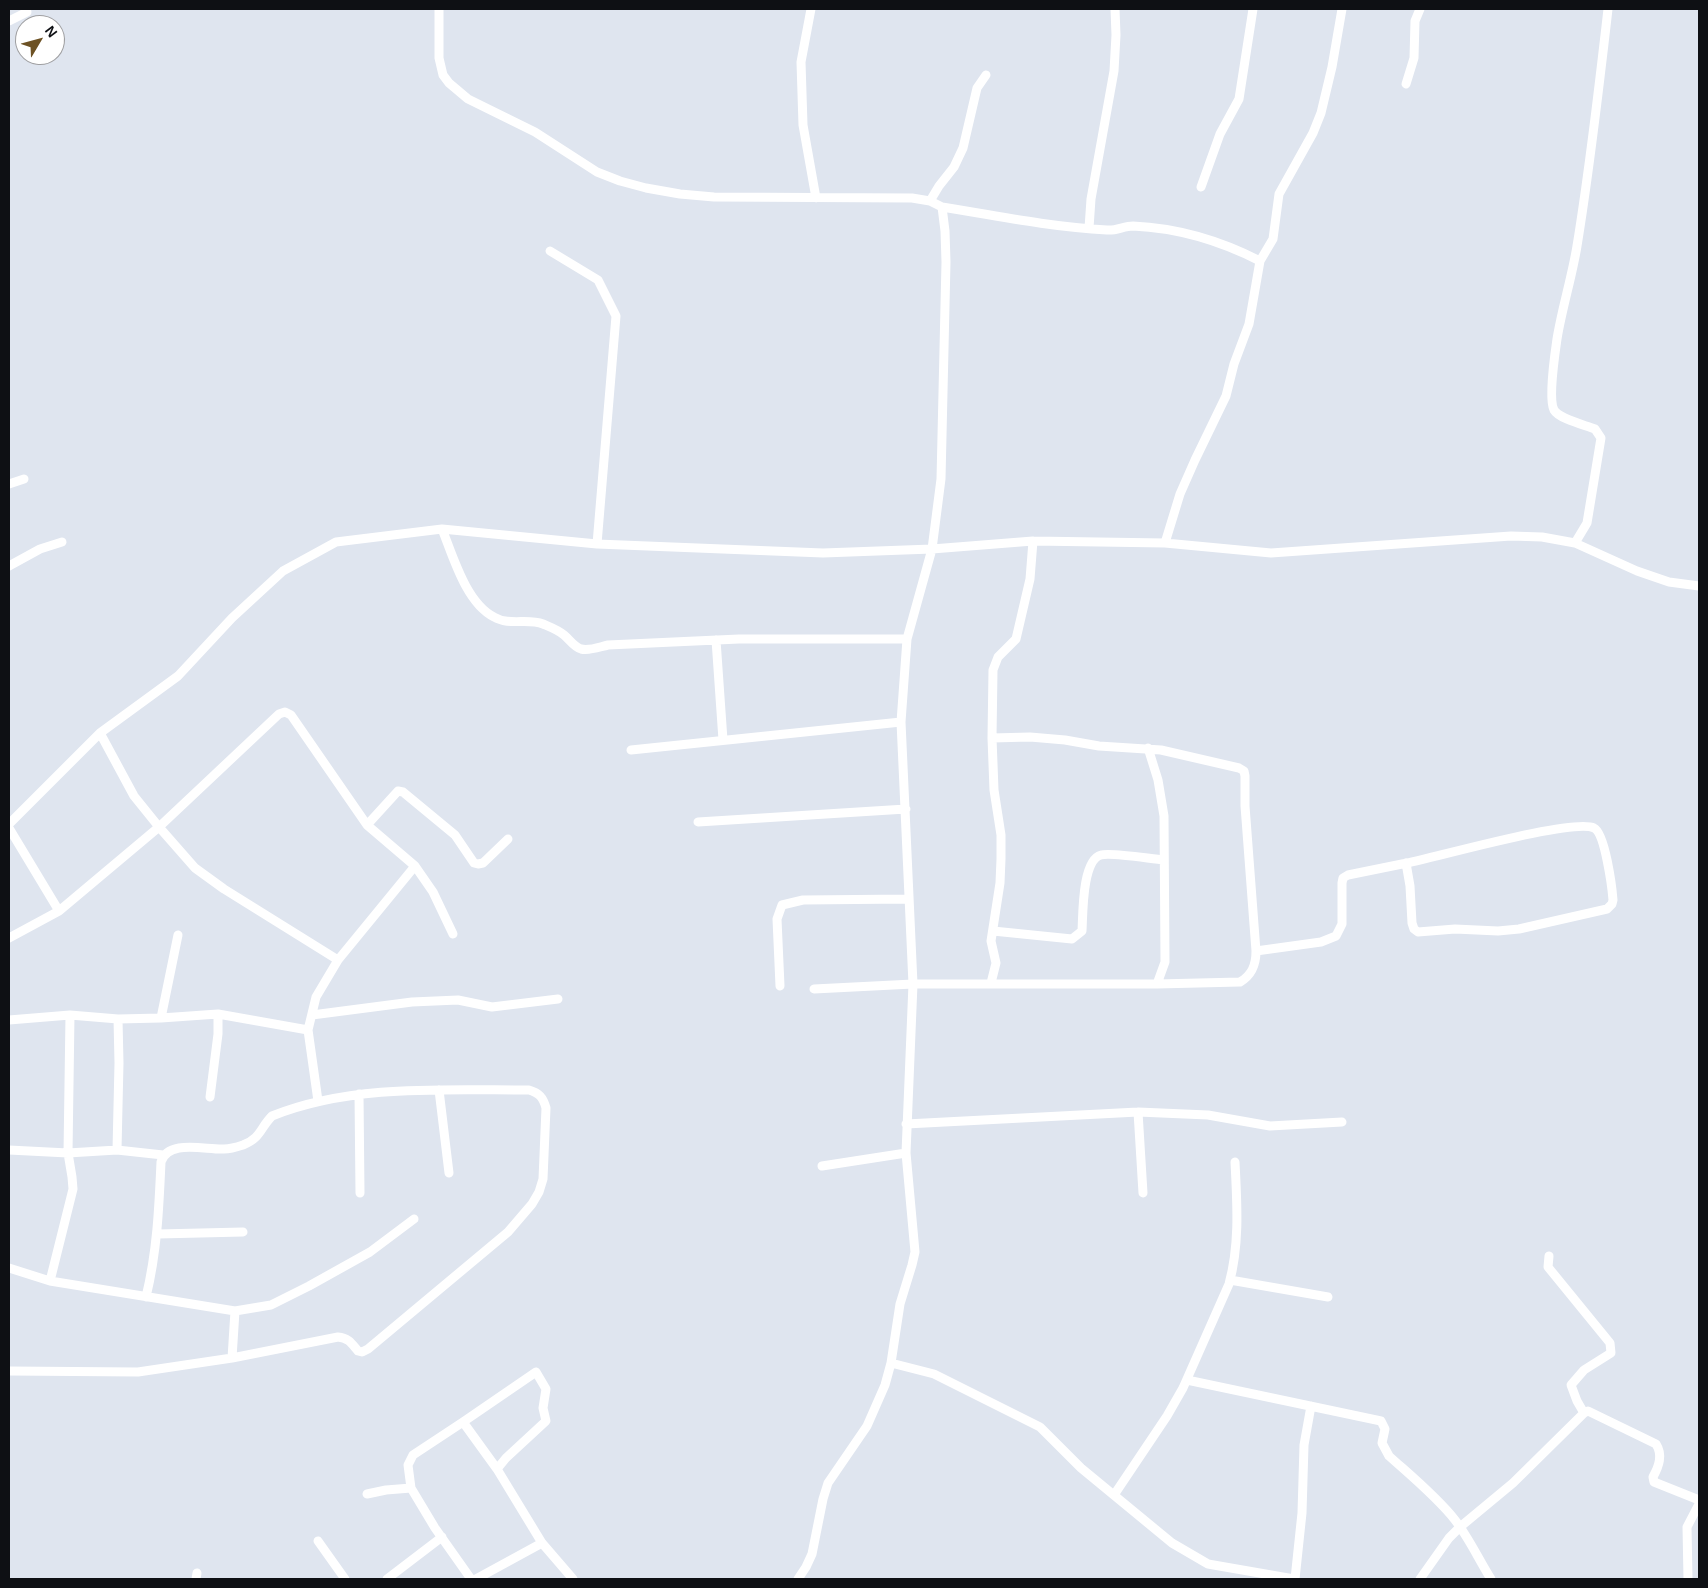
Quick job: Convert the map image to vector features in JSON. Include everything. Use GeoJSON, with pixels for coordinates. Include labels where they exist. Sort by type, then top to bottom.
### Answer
{"type":"FeatureCollection","features":[{"type":"Feature","properties":{"kind":"street"},"geometry":{"type":"LineString","coordinates":[[439,9],[439,58],[443,75],[449,83],[468,99],[535,132],[597,172],[620,181],[680,194],[714,197],[912,198],[930,201],[942,207],[1039,223],[1109,231],[1131,226],[1185,233],[1225,245],[1260,261]]}},
{"type":"Feature","properties":{"kind":"street"},"geometry":{"type":"LineString","coordinates":[[811,9],[801,62],[803,124],[816,198]]}},
{"type":"Feature","properties":{"kind":"street"},"geometry":{"type":"LineString","coordinates":[[1089,228],[1091,199],[1114,71],[1115,9]]}},
{"type":"Feature","properties":{"kind":"street"},"geometry":{"type":"LineString","coordinates":[[1202,187],[1220,134],[1239,99],[1253,9]]}},
{"type":"Feature","properties":{"kind":"street"},"geometry":{"type":"LineString","coordinates":[[1165,543],[1180,494],[1226,396],[1234,364],[1249,324],[1260,261],[1273,238],[1279,194],[1313,133],[1321,113],[1332,67],[1342,9]]}},
{"type":"Feature","properties":{"kind":"street"},"geometry":{"type":"LineString","coordinates":[[1406,84],[1414,58],[1415,21],[1420,9]]}},
{"type":"Feature","properties":{"kind":"street"},"geometry":{"type":"LineString","coordinates":[[1575,543],[1587,523],[1601,438],[1595,429],[1563,417],[1554,410],[1552,402],[1554,364],[1559,325],[1577,248],[1608,9]]}},
{"type":"Feature","properties":{"kind":"street"},"geometry":{"type":"LineString","coordinates":[[9,21],[27,12]]}},
{"type":"Feature","properties":{"kind":"street"},"geometry":{"type":"LineString","coordinates":[[930,201],[954,167],[963,148],[977,88],[986,75]]}},
{"type":"Feature","properties":{"kind":"street"},"geometry":{"type":"LineString","coordinates":[[798,1579],[812,1554],[828,1483],[867,1426],[880,1397],[891,1363],[900,1304],[914,1252],[906,1153],[913,984],[901,722],[907,639],[932,549],[941,478],[946,262],[942,207]]}},
{"type":"Feature","properties":{"kind":"street"},"geometry":{"type":"LineString","coordinates":[[550,251],[598,280],[616,316],[597,544]]}},
{"type":"Feature","properties":{"kind":"street"},"geometry":{"type":"LineString","coordinates":[[9,484],[24,479]]}},
{"type":"Feature","properties":{"kind":"street"},"geometry":{"type":"LineString","coordinates":[[58,912],[9,826],[100,733],[178,676],[232,618],[283,572],[336,542],[442,529],[597,544],[823,553],[932,549],[1033,541],[1165,543],[1271,552],[1511,536],[1542,537],[1575,543],[1637,571],[1669,582],[1699,586]]}},
{"type":"Feature","properties":{"kind":"street"},"geometry":{"type":"LineString","coordinates":[[442,529],[470,593],[482,608],[494,618],[514,622],[540,623],[562,633],[578,649],[588,650],[608,645],[716,640],[907,639]]}},
{"type":"Feature","properties":{"kind":"street"},"geometry":{"type":"LineString","coordinates":[[991,983],[996,963],[991,941],[1000,884],[1001,835],[994,790],[992,738],[993,670],[998,657],[1016,639],[1030,579],[1033,541]]}},
{"type":"Feature","properties":{"kind":"street"},"geometry":{"type":"LineString","coordinates":[[9,566],[40,549],[62,542]]}},
{"type":"Feature","properties":{"kind":"street"},"geometry":{"type":"LineString","coordinates":[[716,640],[723,740]]}},
{"type":"Feature","properties":{"kind":"street"},"geometry":{"type":"LineString","coordinates":[[9,938],[58,912],[159,827],[279,714],[285,712],[291,716],[367,826],[415,866],[433,892],[453,934]]}},
{"type":"Feature","properties":{"kind":"street"},"geometry":{"type":"LineString","coordinates":[[631,750],[901,722]]}},
{"type":"Feature","properties":{"kind":"street"},"geometry":{"type":"LineString","coordinates":[[100,733],[134,796],[195,868],[224,889],[338,960]]}},
{"type":"Feature","properties":{"kind":"street"},"geometry":{"type":"LineString","coordinates":[[814,989],[913,984],[1240,982],[1247,978],[1253,970],[1256,962],[1256,951],[1244,771],[1239,768],[1180,753],[1148,748],[1099,746],[1030,737],[992,738]]}},
{"type":"Feature","properties":{"kind":"street"},"geometry":{"type":"LineString","coordinates":[[1148,748],[1158,780],[1162,808],[1164,860],[1165,962],[1157,984]]}},
{"type":"Feature","properties":{"kind":"street"},"geometry":{"type":"LineString","coordinates":[[367,826],[398,791],[403,792],[455,835],[474,863],[483,862],[508,839]]}},
{"type":"Feature","properties":{"kind":"street"},"geometry":{"type":"LineString","coordinates":[[698,822],[906,809]]}},
{"type":"Feature","properties":{"kind":"street"},"geometry":{"type":"LineString","coordinates":[[1256,951],[1321,942],[1336,936],[1342,924],[1342,883],[1343,878],[1348,875],[1406,864],[1528,835],[1586,826],[1595,828],[1599,832],[1608,864],[1613,900],[1607,909],[1519,929],[1498,931],[1454,929],[1418,932],[1414,929],[1412,923],[1410,886],[1406,864]]}},
{"type":"Feature","properties":{"kind":"street"},"geometry":{"type":"LineString","coordinates":[[993,931],[1072,940],[1082,931],[1086,884],[1090,865],[1094,858],[1104,854],[1164,860]]}},
{"type":"Feature","properties":{"kind":"street"},"geometry":{"type":"LineString","coordinates":[[318,1101],[308,1030],[316,997],[338,960],[415,866]]}},
{"type":"Feature","properties":{"kind":"street"},"geometry":{"type":"LineString","coordinates":[[780,986],[777,918],[782,906],[803,900],[908,899]]}},
{"type":"Feature","properties":{"kind":"street"},"geometry":{"type":"LineString","coordinates":[[161,1018],[178,934]]}},
{"type":"Feature","properties":{"kind":"street"},"geometry":{"type":"LineString","coordinates":[[312,1015],[412,1002],[458,1000],[492,1007],[558,999]]}},
{"type":"Feature","properties":{"kind":"street"},"geometry":{"type":"LineString","coordinates":[[210,1097],[218,1034],[218,1014]]}},
{"type":"Feature","properties":{"kind":"street"},"geometry":{"type":"LineString","coordinates":[[9,1020],[70,1015],[118,1019],[218,1014],[308,1030]]}},
{"type":"Feature","properties":{"kind":"street"},"geometry":{"type":"LineString","coordinates":[[50,1280],[73,1189],[68,1153],[70,1015]]}},
{"type":"Feature","properties":{"kind":"street"},"geometry":{"type":"LineString","coordinates":[[117,1150],[118,1019]]}},
{"type":"Feature","properties":{"kind":"street"},"geometry":{"type":"LineString","coordinates":[[439,1090],[450,1173]]}},
{"type":"Feature","properties":{"kind":"street"},"geometry":{"type":"LineString","coordinates":[[9,1371],[138,1372],[232,1358],[338,1337],[349,1340],[358,1351],[362,1352],[368,1349],[508,1232],[532,1204],[544,1178],[546,1108],[543,1099],[538,1093],[529,1090],[439,1090],[359,1094],[318,1101],[272,1116],[258,1137],[244,1145],[226,1150],[178,1148],[170,1150],[163,1155],[161,1162],[158,1234],[153,1270],[146,1296]]}},
{"type":"Feature","properties":{"kind":"street"},"geometry":{"type":"LineString","coordinates":[[359,1094],[360,1193]]}},
{"type":"Feature","properties":{"kind":"street"},"geometry":{"type":"LineString","coordinates":[[906,1124],[1138,1112],[1208,1115],[1270,1126],[1342,1122]]}},
{"type":"Feature","properties":{"kind":"street"},"geometry":{"type":"LineString","coordinates":[[1138,1112],[1143,1193]]}},
{"type":"Feature","properties":{"kind":"street"},"geometry":{"type":"LineString","coordinates":[[9,1150],[68,1153],[117,1150],[163,1155]]}},
{"type":"Feature","properties":{"kind":"street"},"geometry":{"type":"LineString","coordinates":[[822,1166],[906,1153]]}},
{"type":"Feature","properties":{"kind":"street"},"geometry":{"type":"LineString","coordinates":[[1114,1495],[1167,1416],[1187,1380],[1230,1280],[1234,1267],[1237,1232],[1235,1162]]}},
{"type":"Feature","properties":{"kind":"street"},"geometry":{"type":"LineString","coordinates":[[9,1268],[50,1280],[235,1311],[271,1305],[279,1301],[370,1252],[414,1219]]}},
{"type":"Feature","properties":{"kind":"street"},"geometry":{"type":"LineString","coordinates":[[158,1234],[243,1232]]}},
{"type":"Feature","properties":{"kind":"street"},"geometry":{"type":"LineString","coordinates":[[1549,1256],[1548,1267],[1610,1343],[1611,1353],[1584,1370],[1571,1385],[1584,1413]]}},
{"type":"Feature","properties":{"kind":"street"},"geometry":{"type":"LineString","coordinates":[[1230,1280],[1328,1297]]}},
{"type":"Feature","properties":{"kind":"street"},"geometry":{"type":"LineString","coordinates":[[232,1358],[235,1311]]}},
{"type":"Feature","properties":{"kind":"street"},"geometry":{"type":"LineString","coordinates":[[891,1363],[934,1374],[1040,1427],[1080,1468],[1172,1543],[1208,1564],[1295,1579],[1302,1513],[1304,1445],[1311,1406]]}},
{"type":"Feature","properties":{"kind":"street"},"geometry":{"type":"LineString","coordinates":[[471,1579],[442,1538],[411,1488],[408,1465],[413,1454],[536,1372],[546,1390],[543,1408],[546,1422],[506,1458],[497,1469]]}},
{"type":"Feature","properties":{"kind":"street"},"geometry":{"type":"LineString","coordinates":[[1187,1380],[1381,1421],[1385,1428],[1382,1443],[1388,1456],[1454,1519],[1491,1579]]}},
{"type":"Feature","properties":{"kind":"street"},"geometry":{"type":"LineString","coordinates":[[1420,1579],[1449,1538],[1460,1527],[1513,1483],[1588,1411],[1656,1444],[1660,1450],[1660,1464],[1653,1477],[1654,1482],[1699,1500]]}},
{"type":"Feature","properties":{"kind":"street"},"geometry":{"type":"LineString","coordinates":[[463,1422],[497,1469],[542,1543],[573,1579]]}},
{"type":"Feature","properties":{"kind":"street"},"geometry":{"type":"LineString","coordinates":[[367,1494],[411,1488]]}},
{"type":"Feature","properties":{"kind":"street"},"geometry":{"type":"LineString","coordinates":[[1688,1579],[1687,1527],[1699,1504]]}},
{"type":"Feature","properties":{"kind":"street"},"geometry":{"type":"LineString","coordinates":[[387,1579],[442,1538]]}},
{"type":"Feature","properties":{"kind":"street"},"geometry":{"type":"LineString","coordinates":[[318,1540],[345,1579]]}},
{"type":"Feature","properties":{"kind":"street"},"geometry":{"type":"LineString","coordinates":[[476,1579],[542,1543]]}}]}
